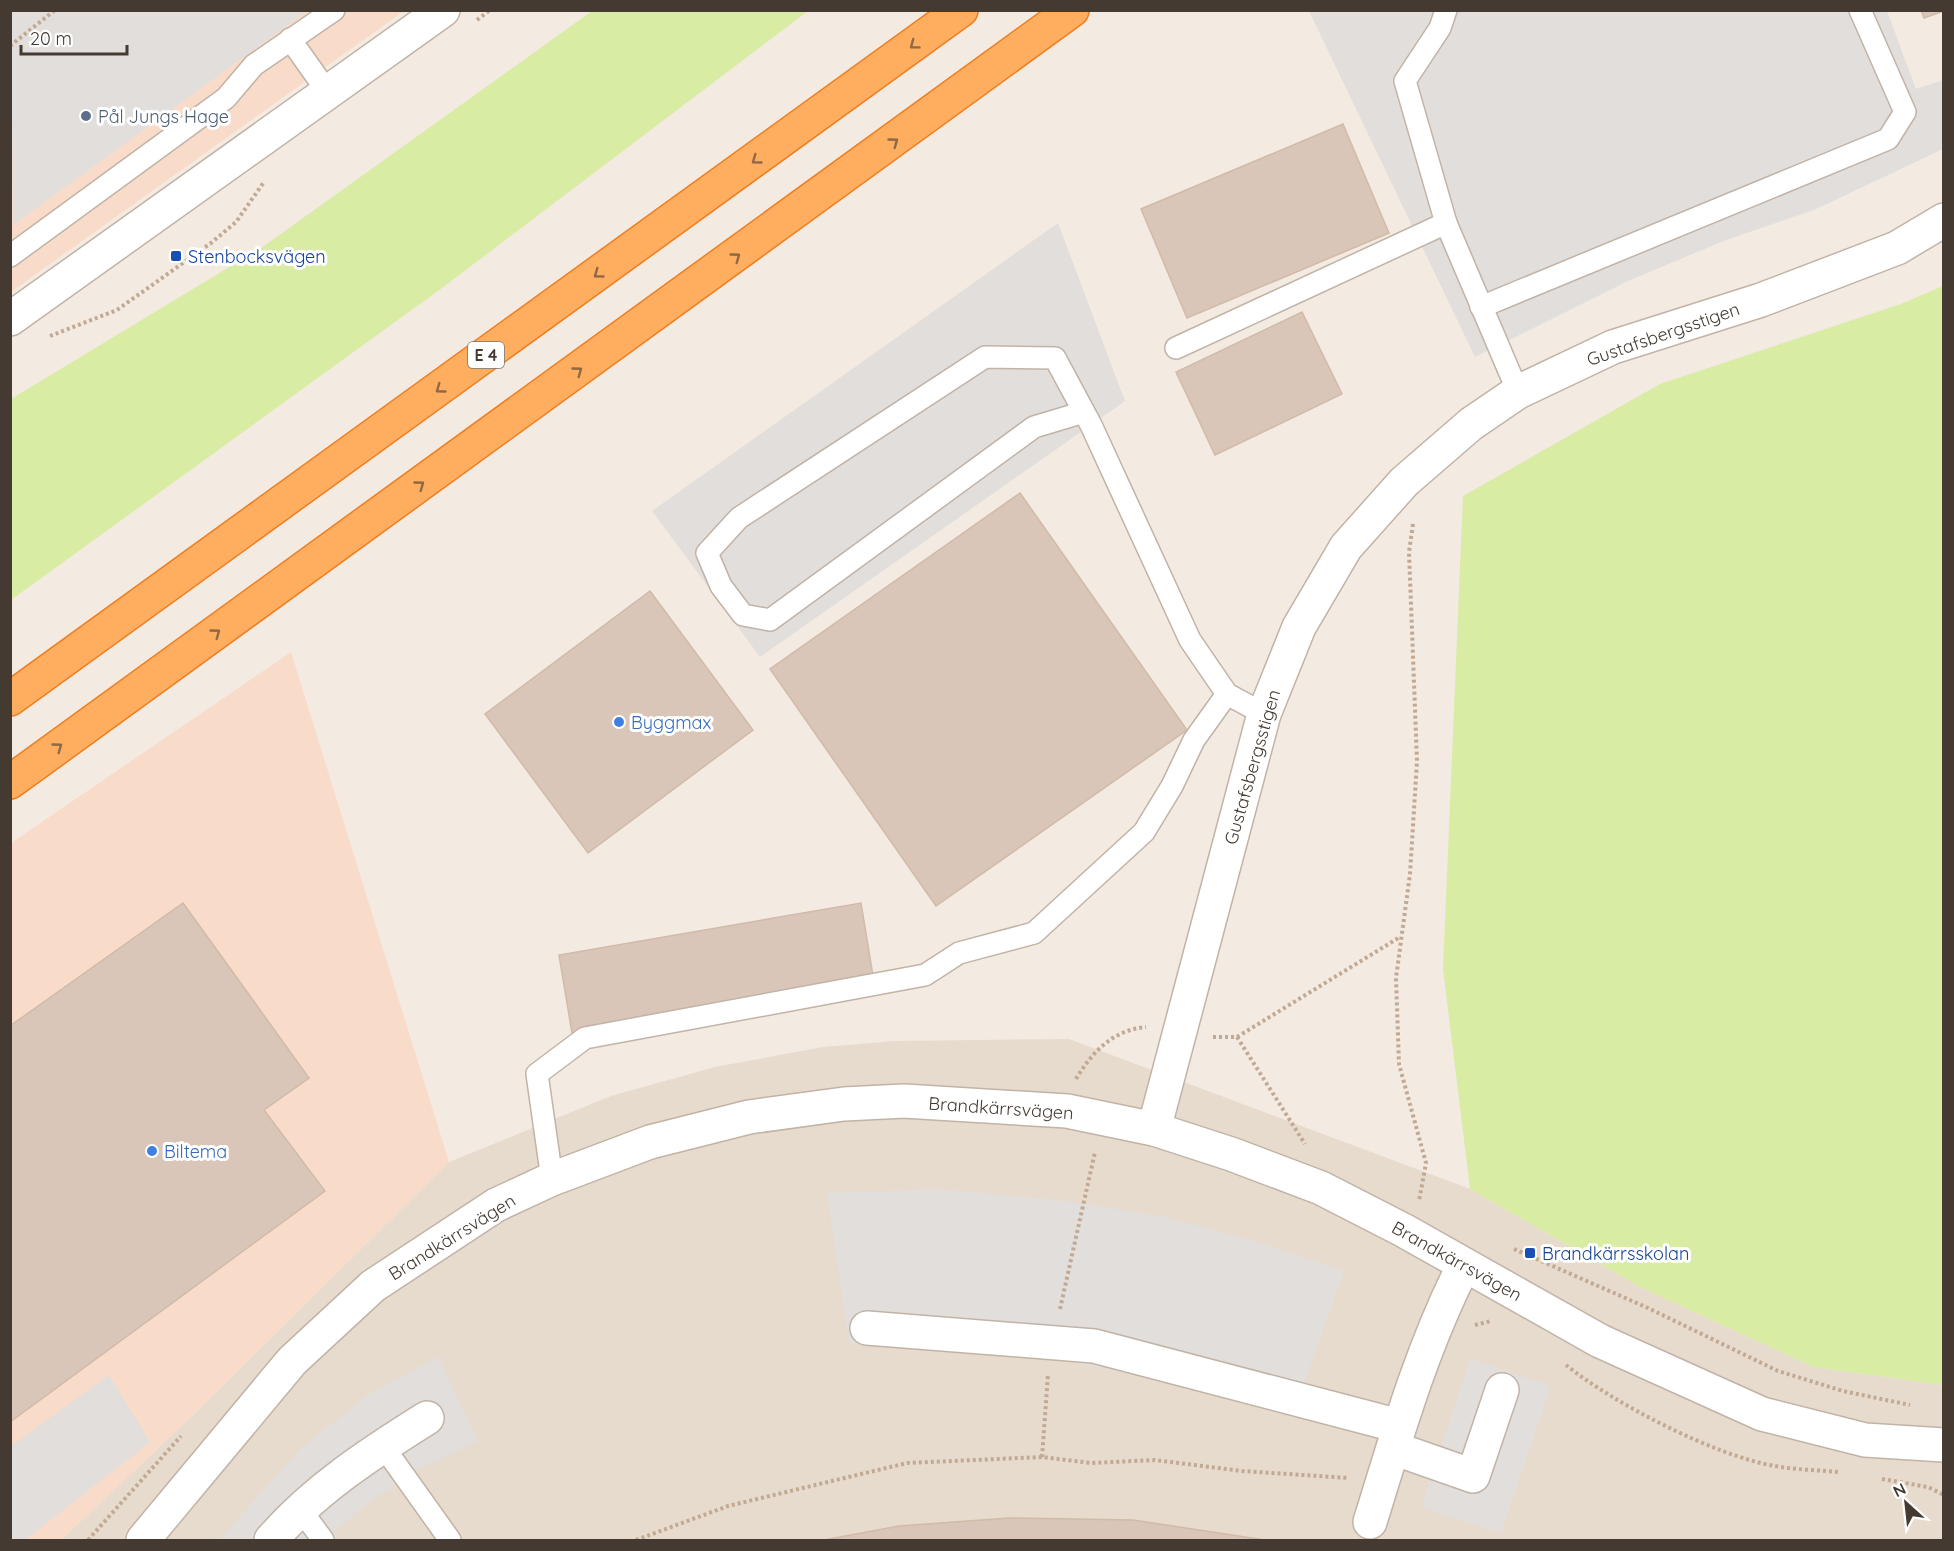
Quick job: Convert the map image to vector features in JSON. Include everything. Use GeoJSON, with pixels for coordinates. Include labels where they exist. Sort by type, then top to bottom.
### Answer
{"type":"FeatureCollection","features":[{"type":"Feature","properties":{"kind":"highway","name":"E 4"},"geometry":{"type":"LineString","coordinates":[[10,699],[961,10]]}},
{"type":"Feature","properties":{"kind":"highway"},"geometry":{"type":"LineString","coordinates":[[10,782],[1072,10]]}},
{"type":"Feature","properties":{"kind":"street"},"geometry":{"type":"LineString","coordinates":[[10,319],[329,94],[457,17]]}},
{"type":"Feature","properties":{"kind":"street","name":"Gustafsbergsstigen"},"geometry":{"type":"LineString","coordinates":[[1154,1129],[1264,714],[1299,627],[1346,547],[1404,482],[1472,424],[1518,392],[1613,347],[1761,300],[1897,248],[1944,220]]}},
{"type":"Feature","properties":{"kind":"street","name":"Brandkärrsvägen"},"geometry":{"type":"LineString","coordinates":[[143,1540],[292,1361],[373,1286],[496,1205],[552,1179],[650,1142],[749,1117],[844,1104],[904,1101],[1067,1111],[1154,1129],[1231,1154],[1321,1188],[1600,1341],[1762,1414],[1865,1440],[1944,1445]]}},
{"type":"Feature","properties":{"kind":"street"},"geometry":{"type":"LineString","coordinates":[[1370,1522],[1396,1437],[1443,1305],[1464,1265]]}},
{"type":"Feature","properties":{"kind":"street"},"geometry":{"type":"LineString","coordinates":[[867,1328],[1094,1346],[1396,1437],[1473,1476],[1502,1390]]}},
{"type":"Feature","properties":{"kind":"street"},"geometry":{"type":"LineString","coordinates":[[270,1540],[356,1463],[427,1418]]}},
{"type":"Feature","properties":{"kind":"lane"},"geometry":{"type":"LineString","coordinates":[[10,255],[226,99],[254,65],[333,10]]}},
{"type":"Feature","properties":{"kind":"lane"},"geometry":{"type":"LineString","coordinates":[[1446,10],[1440,28],[1405,81],[1446,223],[1518,392]]}},
{"type":"Feature","properties":{"kind":"lane"},"geometry":{"type":"LineString","coordinates":[[1481,307],[1888,139],[1905,112],[1860,10]]}},
{"type":"Feature","properties":{"kind":"lane"},"geometry":{"type":"LineString","coordinates":[[290,39],[329,94]]}},
{"type":"Feature","properties":{"kind":"lane"},"geometry":{"type":"LineString","coordinates":[[1176,348],[1446,223]]}},
{"type":"Feature","properties":{"kind":"lane"},"geometry":{"type":"LineString","coordinates":[[1084,412],[1034,427],[770,620],[743,615],[721,586],[707,553],[739,518],[985,357],[1054,358],[1084,412],[1190,640],[1227,694],[1264,714]]}},
{"type":"Feature","properties":{"kind":"lane"},"geometry":{"type":"LineString","coordinates":[[552,1179],[537,1074],[585,1038],[925,975],[959,953],[1034,933],[1144,832],[1172,786],[1194,740],[1227,694]]}},
{"type":"Feature","properties":{"kind":"lane"},"geometry":{"type":"LineString","coordinates":[[383,1446],[450,1540]]}},
{"type":"Feature","properties":{"kind":"lane"},"geometry":{"type":"LineString","coordinates":[[301,1510],[323,1540]]}},
{"type":"Feature","properties":{"kind":"path"},"geometry":{"type":"LineString","coordinates":[[10,46],[55,10]]}},
{"type":"Feature","properties":{"kind":"path"},"geometry":{"type":"LineString","coordinates":[[457,17],[490,10]]}},
{"type":"Feature","properties":{"kind":"path"},"geometry":{"type":"LineString","coordinates":[[48,336],[117,310],[211,243],[236,222],[269,174]]}},
{"type":"Feature","properties":{"kind":"path"},"geometry":{"type":"LineString","coordinates":[[1408,1202],[1418,1207],[1426,1163],[1399,1064],[1396,978],[1410,874],[1417,761],[1409,552],[1414,520]]}},
{"type":"Feature","properties":{"kind":"path"},"geometry":{"type":"LineString","coordinates":[[1210,1036],[1237,1037],[1383,945],[1400,937]]}},
{"type":"Feature","properties":{"kind":"path"},"geometry":{"type":"LineString","coordinates":[[1237,1037],[1309,1152]]}},
{"type":"Feature","properties":{"kind":"path"},"geometry":{"type":"LineString","coordinates":[[1082,1203],[1096,1146]]}},
{"type":"Feature","properties":{"kind":"path"},"geometry":{"type":"LineString","coordinates":[[1507,1246],[1648,1308],[1778,1371],[1843,1391],[1920,1407]]}},
{"type":"Feature","properties":{"kind":"path"},"geometry":{"type":"LineString","coordinates":[[1443,1305],[1473,1326],[1486,1321],[1500,1321]]}},
{"type":"Feature","properties":{"kind":"path"},"geometry":{"type":"LineString","coordinates":[[1560,1360],[1585,1380],[1647,1415],[1722,1450],[1774,1466],[1844,1473]]}},
{"type":"Feature","properties":{"kind":"path"},"geometry":{"type":"LineString","coordinates":[[636,1540],[648,1538],[728,1506],[907,1463],[1042,1457],[1091,1462],[1155,1460],[1242,1471],[1383,1480]]}},
{"type":"Feature","properties":{"kind":"path"},"geometry":{"type":"LineString","coordinates":[[1877,1478],[1928,1487],[1944,1495]]}},
{"type":"Feature","properties":{"kind":"shaded area","name":"Pål Jungs Hage"},"geometry":{"type":"Polygon","coordinates":[[[11,10],[307,10],[307,11],[13,225],[11,10]]]}},
{"type":"Feature","properties":{"kind":"shaded area"},"geometry":{"type":"Polygon","coordinates":[[[11,11],[404,11],[11,292],[11,11]]]}},
{"type":"Feature","properties":{"kind":"shaded area"},"geometry":{"type":"Polygon","coordinates":[[[1309,11],[1887,11],[1916,89],[1943,80],[1943,149],[1814,210],[1726,240],[1628,281],[1475,357],[1309,11]]]}},
{"type":"Feature","properties":{"kind":"shaded area"},"geometry":{"type":"Polygon","coordinates":[[[1058,223],[1125,401],[760,657],[652,511],[1058,223]]]}},
{"type":"Feature","properties":{"kind":"shaded area"},"geometry":{"type":"Polygon","coordinates":[[[291,652],[449,1162],[192,1416],[61,1540],[11,1540],[11,843],[291,652]]]}},
{"type":"Feature","properties":{"kind":"shaded area"},"geometry":{"type":"Polygon","coordinates":[[[1069,1039],[1470,1189],[1642,1288],[1814,1367],[1943,1385],[1943,1540],[61,1540],[192,1416],[449,1162],[611,1096],[715,1067],[823,1047],[894,1041],[1069,1039]]]}},
{"type":"Feature","properties":{"kind":"shaded area"},"geometry":{"type":"Polygon","coordinates":[[[937,1189],[1067,1201],[1166,1217],[1254,1241],[1344,1271],[1293,1414],[1130,1374],[1056,1359],[989,1351],[849,1344],[827,1193],[937,1189]]]}},
{"type":"Feature","properties":{"kind":"shaded area"},"geometry":{"type":"Polygon","coordinates":[[[438,1357],[478,1441],[411,1473],[360,1509],[325,1540],[219,1540],[302,1447],[368,1395],[438,1357]]]}},
{"type":"Feature","properties":{"kind":"shaded area"},"geometry":{"type":"Polygon","coordinates":[[[1470,1359],[1551,1386],[1501,1533],[1421,1507],[1470,1359]]]}},
{"type":"Feature","properties":{"kind":"shaded area"},"geometry":{"type":"Polygon","coordinates":[[[109,1375],[150,1442],[25,1540],[11,1540],[11,1446],[109,1375]]]}},
{"type":"Feature","properties":{"kind":"green space"},"geometry":{"type":"Polygon","coordinates":[[[592,11],[808,11],[442,288],[11,600],[11,399],[264,246],[592,11]]]}},
{"type":"Feature","properties":{"kind":"green space"},"geometry":{"type":"Polygon","coordinates":[[[1943,286],[1943,1385],[1814,1367],[1642,1288],[1470,1189],[1443,969],[1463,496],[1660,384],[1901,304],[1943,286]]]}},
{"type":"Feature","properties":{"kind":"building"},"geometry":{"type":"Polygon","coordinates":[[[1921,10],[1944,10],[1944,11],[1924,18],[1921,10]]]}},
{"type":"Feature","properties":{"kind":"building"},"geometry":{"type":"Polygon","coordinates":[[[1343,124],[1389,233],[1187,318],[1141,209],[1343,124]]]}},
{"type":"Feature","properties":{"kind":"building"},"geometry":{"type":"Polygon","coordinates":[[[1302,312],[1342,394],[1215,455],[1176,372],[1302,312]]]}},
{"type":"Feature","properties":{"kind":"building"},"geometry":{"type":"Polygon","coordinates":[[[1020,493],[1187,730],[936,906],[770,669],[1020,493]]]}},
{"type":"Feature","properties":{"kind":"building","name":"Byggmax"},"geometry":{"type":"Polygon","coordinates":[[[650,591],[753,730],[588,853],[485,714],[650,591]]]}},
{"type":"Feature","properties":{"kind":"building","name":"Biltema"},"geometry":{"type":"Polygon","coordinates":[[[183,903],[309,1078],[264,1110],[325,1191],[10,1422],[10,1026],[183,903]]]}},
{"type":"Feature","properties":{"kind":"building"},"geometry":{"type":"Polygon","coordinates":[[[861,903],[874,982],[572,1033],[559,955],[861,903]]]}},
{"type":"Feature","properties":{"kind":"building"},"geometry":{"type":"Polygon","coordinates":[[[1009,1518],[1133,1520],[1265,1540],[824,1540],[899,1526],[1009,1518]]]}},
{"type":"Feature","properties":{"kind":"place","name":"Pål Jungs Hage"},"geometry":{"type":"Point","coordinates":[86,116]}},
{"type":"Feature","properties":{"kind":"place","name":"Stenbocksvägen"},"geometry":{"type":"Point","coordinates":[176,256]}},
{"type":"Feature","properties":{"kind":"place","name":"Byggmax"},"geometry":{"type":"Point","coordinates":[619,722]}},
{"type":"Feature","properties":{"kind":"place","name":"Biltema"},"geometry":{"type":"Point","coordinates":[152,1151]}},
{"type":"Feature","properties":{"kind":"place","name":"Brandkärrsskolan"},"geometry":{"type":"Point","coordinates":[1530,1253]}}]}
